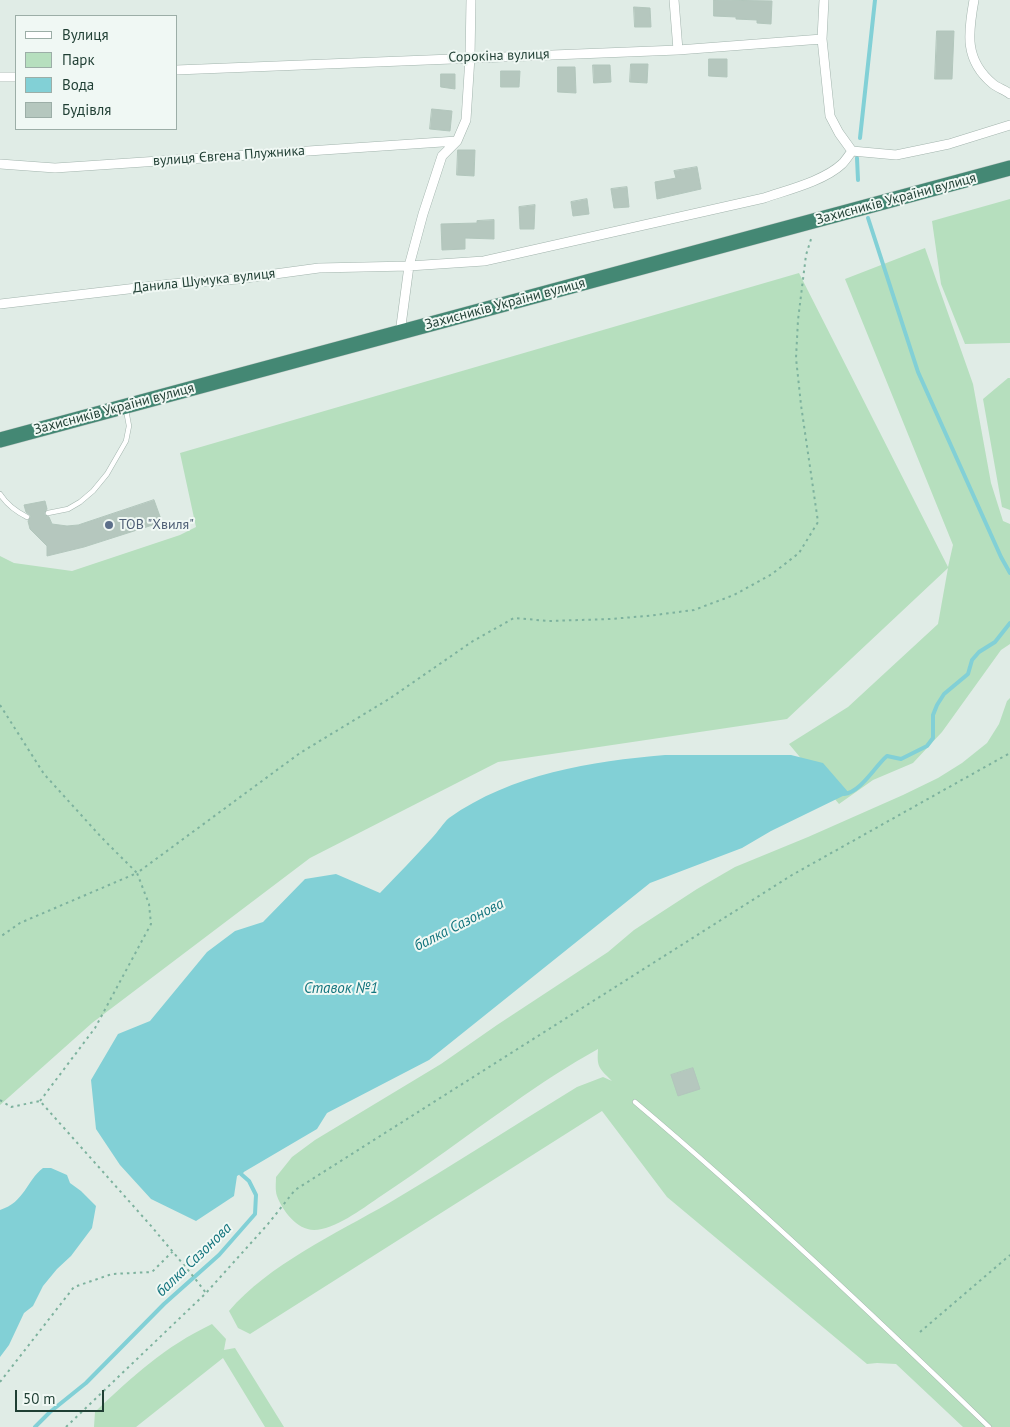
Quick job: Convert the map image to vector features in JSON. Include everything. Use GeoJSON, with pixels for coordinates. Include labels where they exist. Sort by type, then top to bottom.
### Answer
{"type":"FeatureCollection","features":[{"type":"Feature","properties":{"kind":"highway","name":"Захисників України вулиця"},"geometry":{"type":"LineString","coordinates":[[0,440],[1010,168]]}},
{"type":"Feature","properties":{"kind":"street"},"geometry":{"type":"LineString","coordinates":[[400,332],[409,266],[423,214],[442,156],[457,141],[466,120],[471,0]]}},
{"type":"Feature","properties":{"kind":"street"},"geometry":{"type":"LineString","coordinates":[[674,0],[678,50]]}},
{"type":"Feature","properties":{"kind":"street"},"geometry":{"type":"LineString","coordinates":[[824,0],[822,39],[830,116],[852,151],[896,155],[949,144],[1010,125]]}},
{"type":"Feature","properties":{"kind":"street"},"geometry":{"type":"LineString","coordinates":[[974,0],[969,30],[972,56],[986,77],[994,85],[1010,94]]}},
{"type":"Feature","properties":{"kind":"street","name":"Сорокіна вулиця"},"geometry":{"type":"LineString","coordinates":[[178,70],[678,50],[822,39]]}},
{"type":"Feature","properties":{"kind":"street"},"geometry":{"type":"LineString","coordinates":[[0,78],[15,77]]}},
{"type":"Feature","properties":{"kind":"street","name":"вулиця Євгена Плужника"},"geometry":{"type":"LineString","coordinates":[[0,164],[55,168],[457,141]]}},
{"type":"Feature","properties":{"kind":"street","name":"Данила Шумука вулиця"},"geometry":{"type":"LineString","coordinates":[[0,304],[171,284],[238,279],[319,268],[409,266],[484,261],[764,198],[804,185],[821,177],[842,164],[852,151]]}},
{"type":"Feature","properties":{"kind":"lane"},"geometry":{"type":"LineString","coordinates":[[48,513],[68,509],[80,502],[93,491],[107,474],[126,441],[128,426],[125,406]]}},
{"type":"Feature","properties":{"kind":"lane"},"geometry":{"type":"LineString","coordinates":[[0,494],[6,503],[17,512],[27,516]]}},
{"type":"Feature","properties":{"kind":"lane"},"geometry":{"type":"LineString","coordinates":[[635,1102],[682,1142],[884,1325],[989,1427]]}},
{"type":"Feature","properties":{"kind":"path"},"geometry":{"type":"LineString","coordinates":[[0,937],[20,924],[137,873],[300,753],[390,699],[473,642],[514,618],[549,621],[647,616],[694,610],[734,595],[772,574],[799,553],[818,522],[796,358],[798,320],[806,255],[818,220]]}},
{"type":"Feature","properties":{"kind":"path"},"geometry":{"type":"LineString","coordinates":[[0,705],[44,774],[102,838],[137,873],[149,904],[151,924],[95,1028],[40,1100],[11,1107],[0,1100]]}},
{"type":"Feature","properties":{"kind":"path"},"geometry":{"type":"LineString","coordinates":[[66,1427],[206,1293],[268,1224],[294,1190],[792,875],[1010,753]]}},
{"type":"Feature","properties":{"kind":"path"},"geometry":{"type":"LineString","coordinates":[[40,1100],[178,1256],[206,1293]]}},
{"type":"Feature","properties":{"kind":"path"},"geometry":{"type":"LineString","coordinates":[[0,1382],[74,1287],[112,1274],[152,1272],[173,1251]]}},
{"type":"Feature","properties":{"kind":"path"},"geometry":{"type":"LineString","coordinates":[[920,1332],[1010,1255]]}},
{"type":"Feature","properties":{"kind":"green space"},"geometry":{"type":"Polygon","coordinates":[[[1010,199],[1010,343],[965,344],[941,284],[932,221],[1010,199]]]}},
{"type":"Feature","properties":{"kind":"green space"},"geometry":{"type":"Polygon","coordinates":[[[925,248],[973,384],[991,483],[1003,521],[1010,524],[1010,644],[1001,650],[942,732],[913,763],[873,780],[839,804],[789,744],[848,707],[938,624],[948,568],[787,719],[498,762],[310,858],[92,1023],[0,1105],[0,556],[14,563],[72,571],[180,535],[196,527],[180,453],[799,273],[948,567],[953,545],[845,279],[925,248]]]}},
{"type":"Feature","properties":{"kind":"green space"},"geometry":{"type":"Polygon","coordinates":[[[1010,378],[1010,510],[1002,507],[983,399],[1010,378]]]}},
{"type":"Feature","properties":{"kind":"green space"},"geometry":{"type":"Polygon","coordinates":[[[1010,698],[1010,1427],[963,1427],[896,1364],[867,1364],[667,1197],[602,1111],[250,1334],[238,1328],[229,1311],[263,1279],[304,1251],[413,1189],[577,1087],[603,1077],[612,1081],[599,1066],[598,1049],[533,1089],[356,1213],[339,1223],[322,1229],[308,1229],[296,1223],[286,1213],[277,1196],[276,1177],[292,1157],[315,1140],[441,1064],[608,952],[634,930],[697,889],[735,867],[903,795],[938,778],[962,763],[987,743],[999,724],[1007,701],[1010,698]]]}},
{"type":"Feature","properties":{"kind":"green space"},"geometry":{"type":"Polygon","coordinates":[[[212,1324],[226,1339],[224,1350],[235,1348],[284,1427],[265,1427],[223,1358],[136,1427],[94,1427],[95,1412],[136,1374],[179,1342],[212,1324]]]}},
{"type":"Feature","properties":{"kind":"water","name":"Ставок №1"},"geometry":{"type":"Polygon","coordinates":[[[665,755],[791,755],[823,763],[849,793],[771,831],[742,848],[650,883],[429,1060],[327,1113],[317,1129],[237,1176],[234,1196],[196,1221],[151,1199],[120,1165],[96,1129],[91,1080],[118,1034],[150,1021],[207,952],[235,931],[263,922],[305,879],[336,874],[380,893],[449,818],[499,790],[525,780],[581,766],[665,755]]]}},
{"type":"Feature","properties":{"kind":"water"},"geometry":{"type":"Polygon","coordinates":[[[43,1168],[51,1168],[67,1175],[70,1183],[96,1206],[92,1228],[71,1256],[43,1286],[33,1306],[24,1313],[9,1345],[0,1357],[0,1210],[15,1202],[43,1168]]]}},
{"type":"Feature","properties":{"kind":"building"},"geometry":{"type":"Polygon","coordinates":[[[714,0],[772,1],[771,24],[757,23],[757,20],[736,19],[736,17],[714,16],[714,0]]]}},
{"type":"Feature","properties":{"kind":"building"},"geometry":{"type":"Polygon","coordinates":[[[634,7],[650,8],[651,27],[635,27],[634,7]]]}},
{"type":"Feature","properties":{"kind":"building"},"geometry":{"type":"Polygon","coordinates":[[[937,31],[954,31],[952,79],[935,79],[937,31]]]}},
{"type":"Feature","properties":{"kind":"building"},"geometry":{"type":"Polygon","coordinates":[[[709,59],[727,59],[727,77],[709,76],[709,59]]]}},
{"type":"Feature","properties":{"kind":"building"},"geometry":{"type":"Polygon","coordinates":[[[631,64],[648,64],[647,83],[630,82],[631,64]]]}},
{"type":"Feature","properties":{"kind":"building"},"geometry":{"type":"Polygon","coordinates":[[[593,65],[610,65],[611,82],[594,83],[593,65]]]}},
{"type":"Feature","properties":{"kind":"building"},"geometry":{"type":"Polygon","coordinates":[[[558,67],[575,67],[576,93],[558,92],[558,67]]]}},
{"type":"Feature","properties":{"kind":"building"},"geometry":{"type":"Polygon","coordinates":[[[501,71],[520,71],[519,87],[501,87],[501,71]]]}},
{"type":"Feature","properties":{"kind":"building"},"geometry":{"type":"Polygon","coordinates":[[[441,74],[455,74],[455,89],[441,87],[441,74]]]}},
{"type":"Feature","properties":{"kind":"building"},"geometry":{"type":"Polygon","coordinates":[[[432,109],[452,111],[450,131],[430,129],[432,109]]]}},
{"type":"Feature","properties":{"kind":"building"},"geometry":{"type":"Polygon","coordinates":[[[458,150],[475,150],[474,176],[457,175],[458,150]]]}},
{"type":"Feature","properties":{"kind":"building"},"geometry":{"type":"Polygon","coordinates":[[[697,167],[701,189],[657,199],[655,182],[676,178],[674,171],[697,167]]]}},
{"type":"Feature","properties":{"kind":"building"},"geometry":{"type":"Polygon","coordinates":[[[627,187],[629,207],[614,208],[611,189],[627,187]]]}},
{"type":"Feature","properties":{"kind":"building"},"geometry":{"type":"Polygon","coordinates":[[[587,199],[589,214],[573,216],[571,202],[587,199]]]}},
{"type":"Feature","properties":{"kind":"building"},"geometry":{"type":"Polygon","coordinates":[[[535,205],[534,229],[520,229],[519,207],[535,205]]]}},
{"type":"Feature","properties":{"kind":"building"},"geometry":{"type":"Polygon","coordinates":[[[494,220],[494,239],[465,238],[465,249],[442,250],[441,224],[477,223],[477,221],[494,220]]]}},
{"type":"Feature","properties":{"kind":"building"},"geometry":{"type":"Polygon","coordinates":[[[154,500],[162,522],[84,547],[47,556],[47,546],[30,529],[28,521],[31,516],[26,512],[24,505],[45,501],[47,509],[44,514],[49,517],[52,524],[67,526],[78,525],[154,500]]]}},
{"type":"Feature","properties":{"kind":"building"},"geometry":{"type":"Polygon","coordinates":[[[693,1068],[700,1089],[678,1096],[671,1075],[693,1068]]]}},
{"type":"Feature","properties":{"kind":"waterway"},"geometry":{"type":"LineString","coordinates":[[860,138],[875,0]]}},
{"type":"Feature","properties":{"kind":"waterway"},"geometry":{"type":"LineString","coordinates":[[857,158],[858,180]]}},
{"type":"Feature","properties":{"kind":"waterway"},"geometry":{"type":"LineString","coordinates":[[868,218],[918,372],[1001,557],[1010,573]]}},
{"type":"Feature","properties":{"kind":"waterway","name":"балка Сазонова"},"geometry":{"type":"LineString","coordinates":[[844,794],[862,784],[887,756],[901,759],[927,746],[933,738],[933,715],[944,694],[968,674],[972,660],[979,652],[995,642],[1010,623]]}},
{"type":"Feature","properties":{"kind":"waterway","name":"балка Сазонова"},"geometry":{"type":"LineString","coordinates":[[35,1427],[50,1412],[86,1383],[164,1304],[219,1255],[255,1214],[256,1195],[249,1181],[241,1174],[242,1170]]}},
{"type":"Feature","properties":{"kind":"place","name":"ТОВ \"Хвиля\""},"geometry":{"type":"Point","coordinates":[109,525]}}]}
